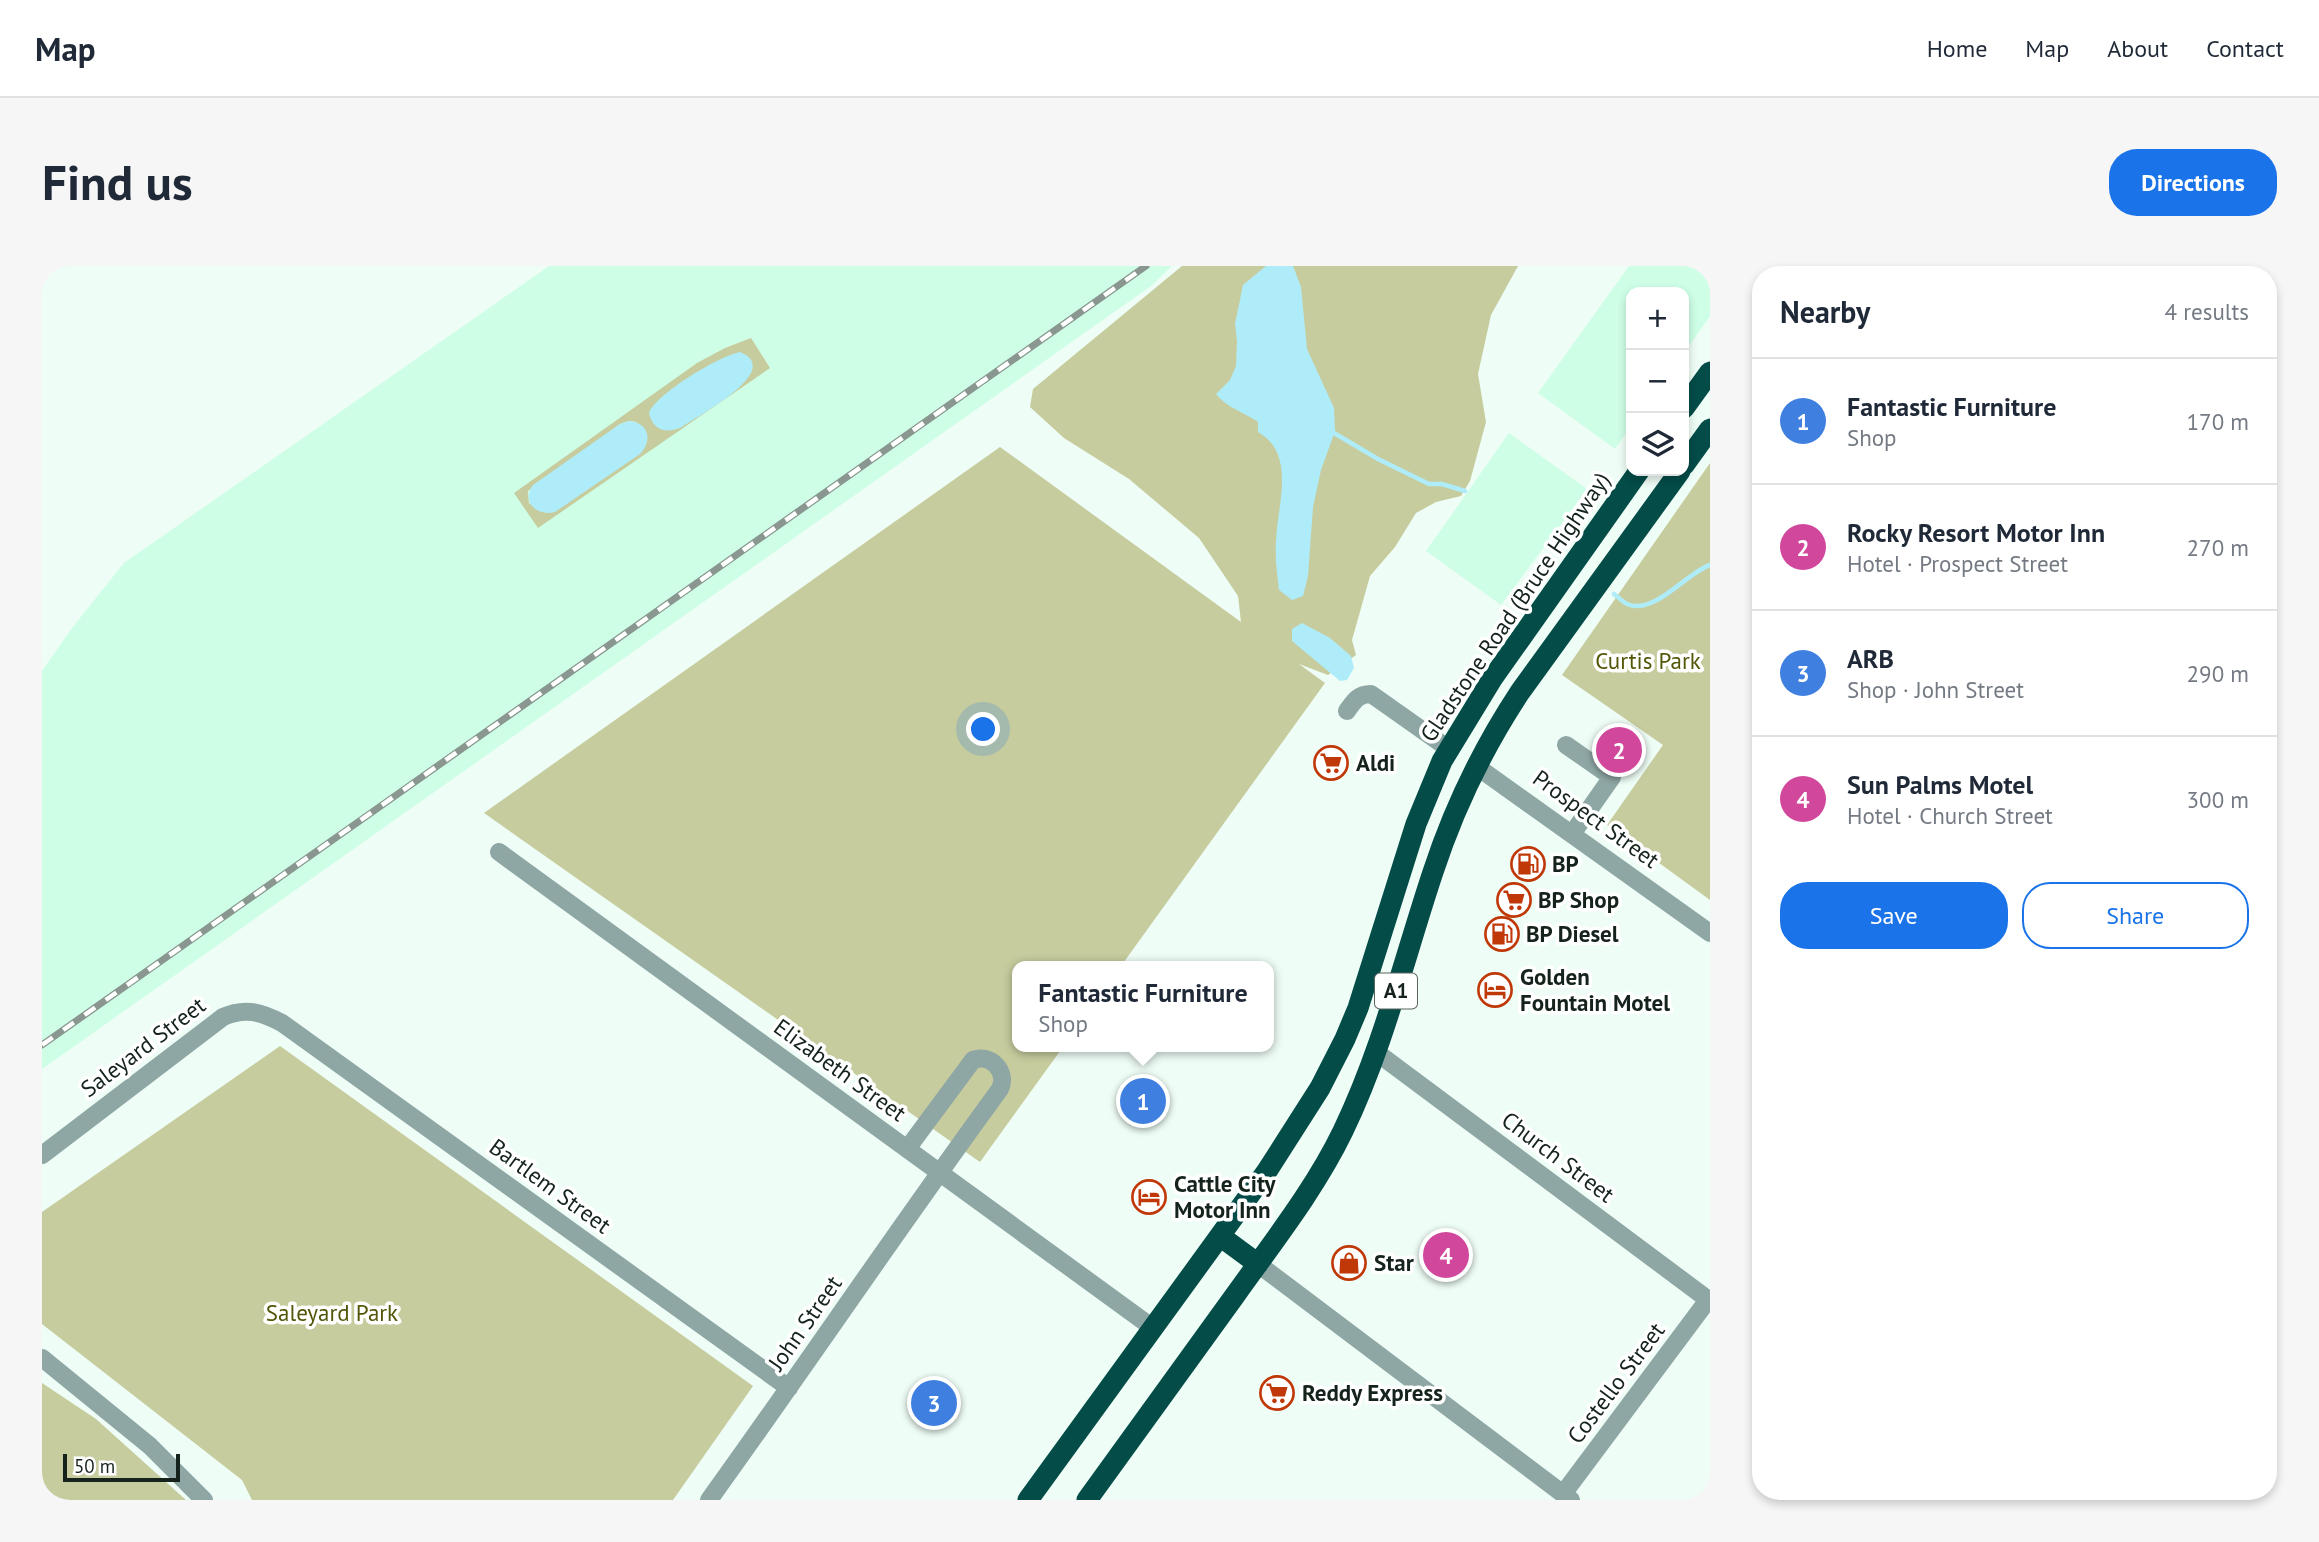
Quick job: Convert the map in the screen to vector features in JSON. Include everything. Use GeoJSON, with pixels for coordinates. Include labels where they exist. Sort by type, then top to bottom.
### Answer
{"type":"FeatureCollection","features":[{"type":"Feature","properties":{"kind":"highway"},"geometry":{"type":"LineString","coordinates":[[1689,401],[1710,372]]}},
{"type":"Feature","properties":{"kind":"highway"},"geometry":{"type":"LineString","coordinates":[[1689,458],[1710,429]]}},
{"type":"Feature","properties":{"kind":"highway","name":"Gladstone Road (Bruce Highway)"},"geometry":{"type":"LineString","coordinates":[[1028,1500],[1281,1150],[1320,1088],[1345,1039],[1364,991],[1416,824],[1433,780],[1492,680],[1635,476]]}},
{"type":"Feature","properties":{"kind":"highway","name":"A1"},"geometry":{"type":"LineString","coordinates":[[1087,1500],[1258,1264],[1342,1133],[1376,1052],[1447,832],[1476,766],[1520,692],[1676,476]]}},
{"type":"Feature","properties":{"kind":"highway","name":"Prospect Street"},"geometry":{"type":"LineString","coordinates":[[1449,749],[1476,766]]}},
{"type":"Feature","properties":{"kind":"highway"},"geometry":{"type":"LineString","coordinates":[[1220,1236],[1258,1264]]}},
{"type":"Feature","properties":{"kind":"street"},"geometry":{"type":"LineString","coordinates":[[1348,711],[1356,699],[1363,694],[1371,694],[1449,749]]}},
{"type":"Feature","properties":{"kind":"street"},"geometry":{"type":"LineString","coordinates":[[1566,745],[1612,778],[1572,834]]}},
{"type":"Feature","properties":{"kind":"street","name":"Prospect Street"},"geometry":{"type":"LineString","coordinates":[[1476,766],[1710,933]]}},
{"type":"Feature","properties":{"kind":"street","name":"Elizabeth Street"},"geometry":{"type":"LineString","coordinates":[[499,852],[1153,1328]]}},
{"type":"Feature","properties":{"kind":"street","name":"Saleyard Street"},"geometry":{"type":"LineString","coordinates":[[42,1155],[223,1017],[246,1010],[270,1016],[282,1023]]}},
{"type":"Feature","properties":{"kind":"street","name":"Bartlem Street"},"geometry":{"type":"LineString","coordinates":[[282,1023],[789,1388]]}},
{"type":"Feature","properties":{"kind":"street","name":"Church Street"},"geometry":{"type":"LineString","coordinates":[[1376,1052],[1709,1301]]}},
{"type":"Feature","properties":{"kind":"street","name":"John Street"},"geometry":{"type":"LineString","coordinates":[[709,1500],[1002,1085],[1004,1080],[1001,1070],[978,1058],[968,1065],[907,1149]]}},
{"type":"Feature","properties":{"kind":"street"},"geometry":{"type":"LineString","coordinates":[[1258,1264],[1567,1497]]}},
{"type":"Feature","properties":{"kind":"street","name":"Costello Street"},"geometry":{"type":"LineString","coordinates":[[1567,1497],[1709,1301]]}},
{"type":"Feature","properties":{"kind":"street"},"geometry":{"type":"LineString","coordinates":[[42,1358],[150,1446],[204,1500]]}},
{"type":"Feature","properties":{"kind":"shaded area"},"geometry":{"type":"Polygon","coordinates":[[[549,266],[1172,266],[1151,286],[42,1069],[42,671],[72,628],[124,563],[549,266]]]}},
{"type":"Feature","properties":{"kind":"shaded area"},"geometry":{"type":"Polygon","coordinates":[[[1629,266],[1710,266],[1710,316],[1689,346],[1689,287],[1626,287],[1626,433],[1615,449],[1538,393],[1629,266]]]}},
{"type":"Feature","properties":{"kind":"shaded area"},"geometry":{"type":"Polygon","coordinates":[[[1509,433],[1587,489],[1501,605],[1426,551],[1509,433]]]}},
{"type":"Feature","properties":{"kind":"green space"},"geometry":{"type":"Polygon","coordinates":[[[1182,266],[1518,266],[1491,315],[1478,374],[1486,422],[1470,481],[1461,496],[1436,502],[1416,513],[1395,547],[1370,576],[1352,640],[1356,655],[1328,675],[1299,664],[1325,683],[1125,961],[1012,961],[1012,1052],[1059,1052],[980,1162],[484,813],[1000,447],[1241,622],[1238,596],[1199,538],[1129,479],[1064,438],[1030,407],[1033,389],[1182,266]]]}},
{"type":"Feature","properties":{"kind":"green space"},"geometry":{"type":"Polygon","coordinates":[[[751,338],[770,368],[538,528],[514,493],[697,363],[751,338]],[[637,422],[620,424],[528,491],[529,504],[637,422]]]}},
{"type":"Feature","properties":{"kind":"green space","name":"Curtis Park"},"geometry":{"type":"Polygon","coordinates":[[[1710,463],[1710,900],[1607,825],[1663,745],[1562,675],[1710,463]]]}},
{"type":"Feature","properties":{"kind":"green space","name":"Saleyard Park"},"geometry":{"type":"Polygon","coordinates":[[[280,1046],[753,1386],[673,1500],[252,1500],[242,1480],[42,1324],[42,1212],[280,1046]]]}},
{"type":"Feature","properties":{"kind":"green space"},"geometry":{"type":"Polygon","coordinates":[[[42,1383],[96,1419],[186,1500],[47,1500],[42,1496],[42,1383]]]}},
{"type":"Feature","properties":{"kind":"water"},"geometry":{"type":"Polygon","coordinates":[[[1266,266],[1293,266],[1301,287],[1307,349],[1334,408],[1335,431],[1321,470],[1313,507],[1308,576],[1303,596],[1292,600],[1279,590],[1277,572],[1276,542],[1282,482],[1277,453],[1270,442],[1258,432],[1258,422],[1230,406],[1216,394],[1230,380],[1236,366],[1235,324],[1243,285],[1266,266]]]}},
{"type":"Feature","properties":{"kind":"water"},"geometry":{"type":"Polygon","coordinates":[[[740,352],[751,360],[752,370],[746,381],[734,392],[682,427],[666,430],[654,424],[649,413],[663,396],[704,368],[740,352]]]}},
{"type":"Feature","properties":{"kind":"water"},"geometry":{"type":"Polygon","coordinates":[[[629,421],[641,425],[647,433],[647,443],[640,454],[555,512],[542,512],[532,506],[529,497],[533,485],[620,424],[629,421]]]}},
{"type":"Feature","properties":{"kind":"water"},"geometry":{"type":"Polygon","coordinates":[[[1302,623],[1330,638],[1351,656],[1354,668],[1347,680],[1340,681],[1292,641],[1292,629],[1302,623]]]}},
{"type":"Feature","properties":{"kind":"waterway"},"geometry":{"type":"LineString","coordinates":[[1334,433],[1429,484],[1442,484],[1465,491]]}},
{"type":"Feature","properties":{"kind":"waterway"},"geometry":{"type":"LineString","coordinates":[[1614,594],[1627,604],[1648,604],[1710,565]]}},
{"type":"Feature","properties":{"kind":"railway"},"geometry":{"type":"LineString","coordinates":[[42,1045],[1146,266]]}},
{"type":"Feature","properties":{"kind":"place","name":"Rocky Resort Motor Inn"},"geometry":{"type":"Point","coordinates":[1619,750]}},
{"type":"Feature","properties":{"kind":"place","name":"Aldi"},"geometry":{"type":"Point","coordinates":[1331,763]}},
{"type":"Feature","properties":{"kind":"place","name":"BP"},"geometry":{"type":"Point","coordinates":[1528,864]}},
{"type":"Feature","properties":{"kind":"place","name":"BP Shop"},"geometry":{"type":"Point","coordinates":[1514,900]}},
{"type":"Feature","properties":{"kind":"place","name":"BP Diesel"},"geometry":{"type":"Point","coordinates":[1502,934]}},
{"type":"Feature","properties":{"kind":"place","name":"Golden Fountain Motel"},"geometry":{"type":"Point","coordinates":[1495,990]}},
{"type":"Feature","properties":{"kind":"place","name":"Fantastic Furniture"},"geometry":{"type":"Point","coordinates":[1143,1101]}},
{"type":"Feature","properties":{"kind":"place","name":"Cattle City Motor Inn"},"geometry":{"type":"Point","coordinates":[1149,1197]}},
{"type":"Feature","properties":{"kind":"place","name":"Sun Palms Motel"},"geometry":{"type":"Point","coordinates":[1446,1255]}},
{"type":"Feature","properties":{"kind":"place","name":"Star"},"geometry":{"type":"Point","coordinates":[1349,1263]}},
{"type":"Feature","properties":{"kind":"place","name":"Reddy Express"},"geometry":{"type":"Point","coordinates":[1277,1393]}},
{"type":"Feature","properties":{"kind":"place","name":"ARB"},"geometry":{"type":"Point","coordinates":[934,1403]}}]}
